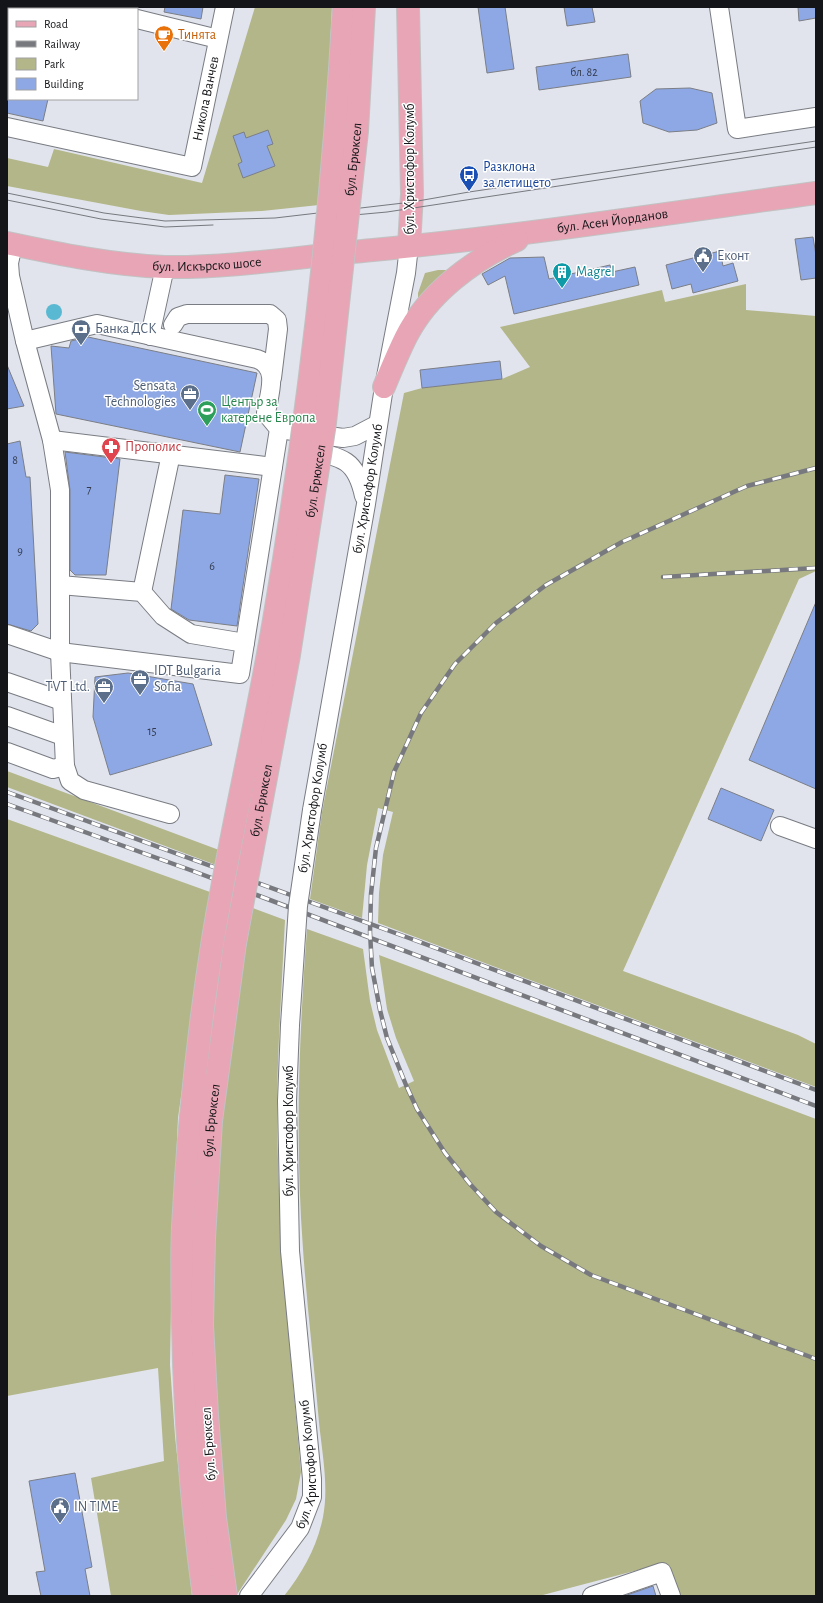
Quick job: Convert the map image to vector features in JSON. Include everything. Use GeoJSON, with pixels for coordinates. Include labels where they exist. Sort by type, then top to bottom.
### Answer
{"type":"FeatureCollection","features":[{"type":"Feature","properties":{"kind":"main road","name":"бул. Брюксел"},"geometry":{"type":"LineString","coordinates":[[204,1596],[194,1520],[186,1416],[183,1324],[183,1231],[190,1118],[214,938],[274,620],[305,420],[329,220],[337,129],[344,7]]}},
{"type":"Feature","properties":{"kind":"main road","name":"бул. Брюксел"},"geometry":{"type":"LineString","coordinates":[[226,1596],[215,1518],[202,1325],[204,1238],[210,1120],[235,943],[289,655],[325,423],[357,132],[364,7]]}},
{"type":"Feature","properties":{"kind":"main road","name":"бул. Христофор Колумб"},"geometry":{"type":"LineString","coordinates":[[408,7],[412,194],[409,246]]}},
{"type":"Feature","properties":{"kind":"main road","name":"бул. Асен Йорданов"},"geometry":{"type":"LineString","coordinates":[[409,246],[539,231],[816,192]]}},
{"type":"Feature","properties":{"kind":"main road"},"geometry":{"type":"LineString","coordinates":[[384,387],[406,336],[419,317],[446,286],[496,250],[539,231]]}},
{"type":"Feature","properties":{"kind":"main road","name":"бул. Искърско шосе"},"geometry":{"type":"LineString","coordinates":[[10,244],[64,256],[165,266],[264,261],[409,246]]}},
{"type":"Feature","properties":{"kind":"street","name":"Никола Ванчев"},"geometry":{"type":"LineString","coordinates":[[7,127],[192,167],[225,7]]}},
{"type":"Feature","properties":{"kind":"street"},"geometry":{"type":"LineString","coordinates":[[719,7],[737,129],[816,117]]}},
{"type":"Feature","properties":{"kind":"street"},"geometry":{"type":"LineString","coordinates":[[138,19],[218,39]]}},
{"type":"Feature","properties":{"kind":"street"},"geometry":{"type":"LineString","coordinates":[[10,244],[9,276],[12,310],[25,341],[52,440],[60,490],[60,652],[65,766],[70,781],[84,790],[170,814]]}},
{"type":"Feature","properties":{"kind":"street","name":"бул. Христофор Колумб"},"geometry":{"type":"LineString","coordinates":[[249,1596],[300,1528],[312,1497],[312,1479],[290,1251],[288,1101],[290,1025],[298,906],[312,810],[366,504],[384,387],[406,273],[409,246]]}},
{"type":"Feature","properties":{"kind":"street"},"geometry":{"type":"LineString","coordinates":[[150,336],[165,266]]}},
{"type":"Feature","properties":{"kind":"street"},"geometry":{"type":"LineString","coordinates":[[7,634],[60,652],[240,674],[278,438],[266,413],[278,329],[274,317],[266,313],[182,315],[175,320],[173,325]]}},
{"type":"Feature","properties":{"kind":"street"},"geometry":{"type":"LineString","coordinates":[[25,341],[97,324],[257,359],[262,361],[270,368],[272,379]]}},
{"type":"Feature","properties":{"kind":"street"},"geometry":{"type":"LineString","coordinates":[[278,438],[343,438],[355,436],[378,424]]}},
{"type":"Feature","properties":{"kind":"street"},"geometry":{"type":"LineString","coordinates":[[278,438],[349,462],[356,470],[361,480],[366,504]]}},
{"type":"Feature","properties":{"kind":"street"},"geometry":{"type":"LineString","coordinates":[[52,440],[273,467]]}},
{"type":"Feature","properties":{"kind":"street"},"geometry":{"type":"LineString","coordinates":[[142,592],[171,454]]}},
{"type":"Feature","properties":{"kind":"street"},"geometry":{"type":"LineString","coordinates":[[60,585],[142,592],[162,616],[191,634],[245,643]]}},
{"type":"Feature","properties":{"kind":"street"},"geometry":{"type":"LineString","coordinates":[[7,682],[62,702]]}},
{"type":"Feature","properties":{"kind":"street"},"geometry":{"type":"LineString","coordinates":[[7,716],[63,736]]}},
{"type":"Feature","properties":{"kind":"street"},"geometry":{"type":"LineString","coordinates":[[7,752],[53,769],[65,766]]}},
{"type":"Feature","properties":{"kind":"street"},"geometry":{"type":"LineString","coordinates":[[780,826],[816,839]]}},
{"type":"Feature","properties":{"kind":"street"},"geometry":{"type":"LineString","coordinates":[[592,1596],[662,1572],[670,1596]]}},
{"type":"Feature","properties":{"kind":"green space"},"geometry":{"type":"Polygon","coordinates":[[[255,7],[332,7],[328,87],[319,205],[262,211],[169,215],[7,186],[7,158],[48,167],[54,149],[202,183],[255,7]]]}},
{"type":"Feature","properties":{"kind":"green space"},"geometry":{"type":"Polygon","coordinates":[[[438,270],[455,270],[418,301],[418,293],[425,273],[438,270]]]}},
{"type":"Feature","properties":{"kind":"green space"},"geometry":{"type":"Polygon","coordinates":[[[746,284],[746,310],[816,316],[816,571],[799,579],[623,971],[798,1035],[816,1044],[816,1087],[378,923],[379,893],[383,855],[393,812],[378,808],[367,865],[362,918],[310,899],[322,812],[404,393],[422,388],[502,379],[530,367],[500,327],[662,290],[665,302],[746,284]]]}},
{"type":"Feature","properties":{"kind":"green space"},"geometry":{"type":"Polygon","coordinates":[[[7,771],[219,850],[216,865],[7,787],[7,771]]]}},
{"type":"Feature","properties":{"kind":"green space"},"geometry":{"type":"Polygon","coordinates":[[[7,819],[210,892],[178,1118],[172,1251],[170,1365],[175,1436],[192,1596],[111,1596],[91,1478],[164,1461],[158,1368],[7,1396],[7,819]]]}},
{"type":"Feature","properties":{"kind":"green space"},"geometry":{"type":"Polygon","coordinates":[[[253,908],[285,920],[277,1101],[279,1194],[285,1287],[301,1472],[296,1499],[286,1520],[236,1596],[221,1487],[213,1405],[211,1319],[212,1260],[215,1201],[226,1083],[253,908]]]}},
{"type":"Feature","properties":{"kind":"green space"},"geometry":{"type":"Polygon","coordinates":[[[307,929],[363,949],[370,1001],[377,1030],[399,1088],[414,1081],[396,1038],[387,1009],[379,955],[816,1119],[816,1596],[671,1596],[657,1565],[539,1596],[284,1596],[297,1578],[313,1549],[323,1517],[325,1505],[325,1481],[305,1271],[299,1168],[300,1049],[307,929]]]}},
{"type":"Feature","properties":{"kind":"water"},"geometry":{"type":"Polygon","coordinates":[[[54,304],[60,306],[62,312],[60,318],[54,320],[48,318],[46,312],[48,306],[54,304]]]}},
{"type":"Feature","properties":{"kind":"building"},"geometry":{"type":"Polygon","coordinates":[[[165,7],[203,7],[201,19],[164,12],[165,7]]]}},
{"type":"Feature","properties":{"kind":"building"},"geometry":{"type":"Polygon","coordinates":[[[478,7],[505,7],[514,69],[487,73],[478,7]]]}},
{"type":"Feature","properties":{"kind":"building"},"geometry":{"type":"Polygon","coordinates":[[[564,7],[592,7],[595,22],[567,26],[564,7]]]}},
{"type":"Feature","properties":{"kind":"building"},"geometry":{"type":"Polygon","coordinates":[[[798,7],[816,7],[816,18],[799,21],[798,7]]]}},
{"type":"Feature","properties":{"kind":"building"},"geometry":{"type":"Polygon","coordinates":[[[628,54],[631,77],[539,90],[536,67],[628,54]]]}},
{"type":"Feature","properties":{"kind":"building"},"geometry":{"type":"Polygon","coordinates":[[[690,88],[712,93],[717,123],[697,130],[669,132],[643,123],[640,101],[656,89],[690,88]]]}},
{"type":"Feature","properties":{"kind":"building"},"geometry":{"type":"Polygon","coordinates":[[[7,99],[48,100],[43,121],[7,113],[7,99]]]}},
{"type":"Feature","properties":{"kind":"building"},"geometry":{"type":"Polygon","coordinates":[[[268,130],[273,144],[267,146],[275,166],[243,178],[238,164],[242,162],[233,136],[244,132],[246,138],[268,130]]]}},
{"type":"Feature","properties":{"kind":"building"},"geometry":{"type":"Polygon","coordinates":[[[813,237],[816,255],[816,278],[801,280],[795,239],[813,237]]]}},
{"type":"Feature","properties":{"kind":"building"},"geometry":{"type":"Polygon","coordinates":[[[720,251],[723,266],[733,263],[738,281],[693,293],[691,284],[672,289],[666,265],[720,251]]]}},
{"type":"Feature","properties":{"kind":"building"},"geometry":{"type":"Polygon","coordinates":[[[544,257],[549,279],[610,265],[612,272],[635,267],[639,285],[514,314],[505,276],[488,285],[482,274],[510,258],[544,257]]]}},
{"type":"Feature","properties":{"kind":"building"},"geometry":{"type":"Polygon","coordinates":[[[88,337],[257,373],[240,452],[56,414],[51,346],[69,348],[71,341],[88,337]]]}},
{"type":"Feature","properties":{"kind":"building"},"geometry":{"type":"Polygon","coordinates":[[[500,361],[502,379],[422,388],[420,370],[500,361]]]}},
{"type":"Feature","properties":{"kind":"building"},"geometry":{"type":"Polygon","coordinates":[[[7,365],[24,406],[7,409],[7,365]]]}},
{"type":"Feature","properties":{"kind":"building"},"geometry":{"type":"Polygon","coordinates":[[[20,441],[26,477],[30,477],[38,624],[31,631],[7,624],[7,444],[20,441]]]}},
{"type":"Feature","properties":{"kind":"building"},"geometry":{"type":"Polygon","coordinates":[[[65,452],[120,459],[106,575],[75,575],[70,570],[70,490],[65,452]]]}},
{"type":"Feature","properties":{"kind":"building"},"geometry":{"type":"Polygon","coordinates":[[[225,475],[259,479],[237,626],[189,620],[171,609],[183,510],[220,514],[225,475]]]}},
{"type":"Feature","properties":{"kind":"building"},"geometry":{"type":"Polygon","coordinates":[[[816,602],[816,789],[749,760],[816,602]]]}},
{"type":"Feature","properties":{"kind":"building"},"geometry":{"type":"Polygon","coordinates":[[[128,673],[193,684],[212,745],[110,775],[93,717],[95,677],[128,673]]]}},
{"type":"Feature","properties":{"kind":"building"},"geometry":{"type":"Polygon","coordinates":[[[721,788],[774,810],[761,841],[708,819],[721,788]]]}},
{"type":"Feature","properties":{"kind":"building","name":"IN TIME"},"geometry":{"type":"Polygon","coordinates":[[[75,1473],[92,1567],[85,1569],[90,1596],[41,1596],[36,1572],[45,1571],[29,1481],[75,1473]]]}},
{"type":"Feature","properties":{"kind":"building"},"geometry":{"type":"Polygon","coordinates":[[[653,1586],[656,1596],[624,1596],[653,1586]]]}},
{"type":"Feature","properties":{"kind":"tram line"},"geometry":{"type":"LineString","coordinates":[[7,193],[104,213],[165,221],[275,218],[412,202],[469,192],[816,141]]}},
{"type":"Feature","properties":{"kind":"tram line"},"geometry":{"type":"LineString","coordinates":[[332,217],[387,212],[816,147]]}},
{"type":"Feature","properties":{"kind":"tram line"},"geometry":{"type":"LineString","coordinates":[[7,200],[101,219],[165,227],[213,225]]}},
{"type":"Feature","properties":{"kind":"railway"},"geometry":{"type":"LineString","coordinates":[[816,468],[747,486],[622,542],[546,585],[496,623],[455,664],[421,713],[394,772],[376,848],[371,894],[370,932],[372,968],[380,1010],[387,1038],[406,1085],[417,1109],[445,1153],[470,1184],[496,1212],[541,1246],[591,1275],[816,1359]]}},
{"type":"Feature","properties":{"kind":"railway"},"geometry":{"type":"LineString","coordinates":[[663,577],[816,568]]}},
{"type":"Feature","properties":{"kind":"railway"},"geometry":{"type":"LineString","coordinates":[[7,792],[409,938],[816,1090]]}},
{"type":"Feature","properties":{"kind":"railway"},"geometry":{"type":"LineString","coordinates":[[7,804],[193,871],[816,1106]]}},
{"type":"Feature","properties":{"kind":"place","name":"Тинята"},"geometry":{"type":"Point","coordinates":[164,52]}},
{"type":"Feature","properties":{"kind":"place","name":"Разклона за летището"},"geometry":{"type":"Point","coordinates":[469,192]}},
{"type":"Feature","properties":{"kind":"place","name":"Еконт"},"geometry":{"type":"Point","coordinates":[703,273]}},
{"type":"Feature","properties":{"kind":"place","name":"Magrel"},"geometry":{"type":"Point","coordinates":[562,289]}},
{"type":"Feature","properties":{"kind":"place","name":"Банка ДСК"},"geometry":{"type":"Point","coordinates":[81,346]}},
{"type":"Feature","properties":{"kind":"place","name":"Sensata Technologies"},"geometry":{"type":"Point","coordinates":[190,411]}},
{"type":"Feature","properties":{"kind":"place","name":"Център за катерене Европа"},"geometry":{"type":"Point","coordinates":[207,427]}},
{"type":"Feature","properties":{"kind":"place","name":"Прополис"},"geometry":{"type":"Point","coordinates":[111,464]}},
{"type":"Feature","properties":{"kind":"place","name":"IDT Bulgaria Sofia"},"geometry":{"type":"Point","coordinates":[140,696]}},
{"type":"Feature","properties":{"kind":"place","name":"TVT Ltd."},"geometry":{"type":"Point","coordinates":[104,704]}},
{"type":"Feature","properties":{"kind":"place","name":"IN TIME"},"geometry":{"type":"Point","coordinates":[60,1524]}}]}
